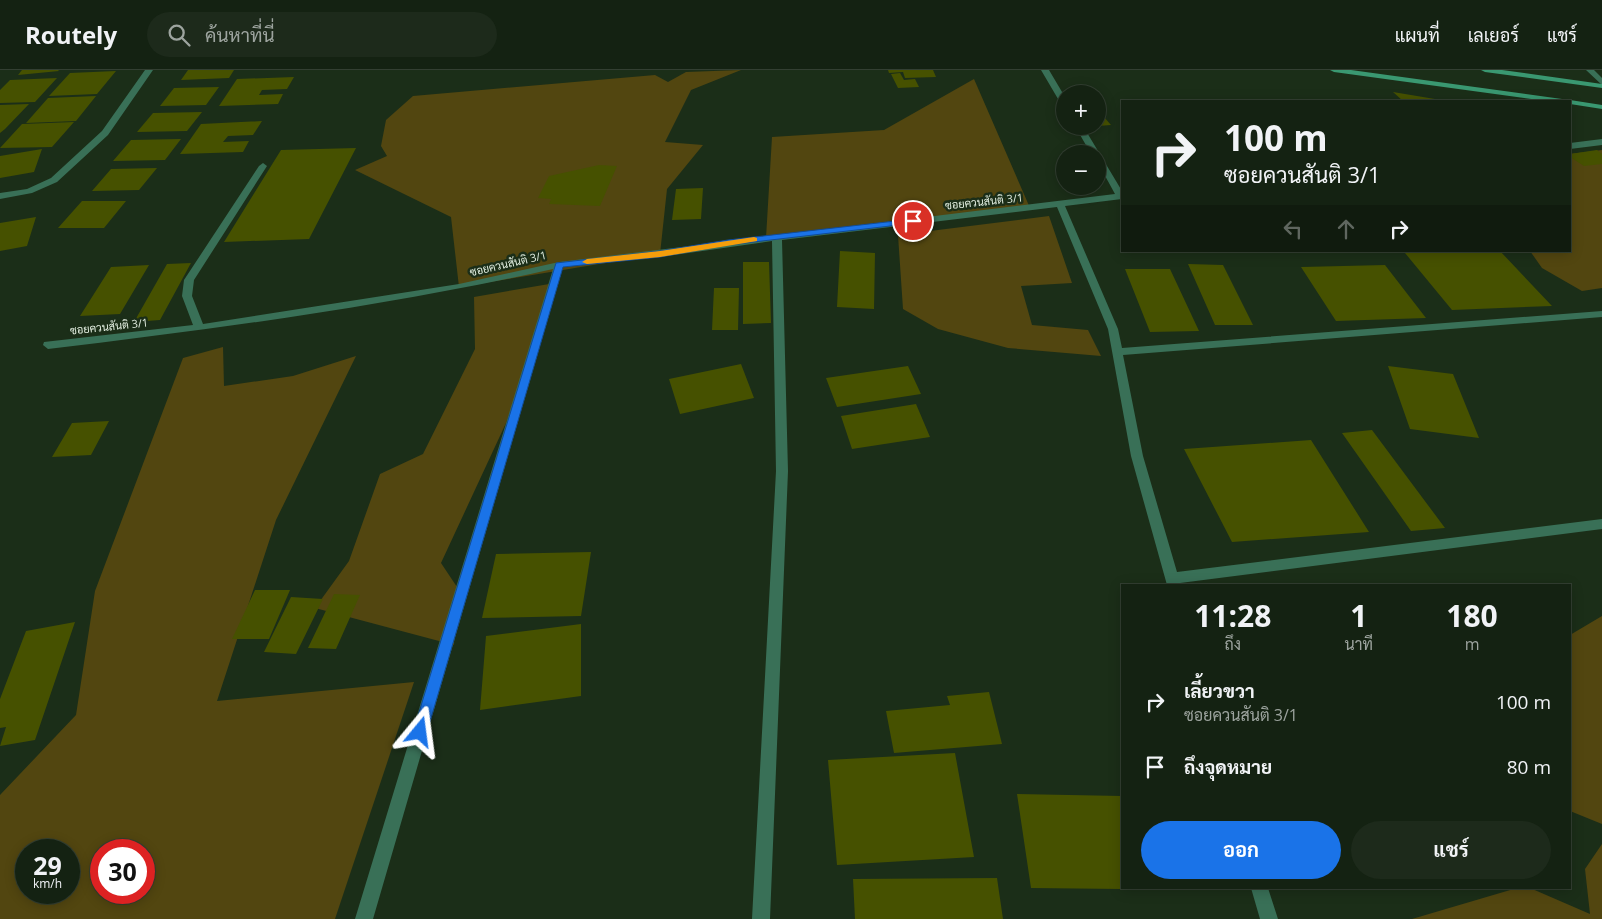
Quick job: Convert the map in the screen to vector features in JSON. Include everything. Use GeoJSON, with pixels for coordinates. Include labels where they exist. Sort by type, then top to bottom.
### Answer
{"type":"FeatureCollection","features":[{"type":"Feature","properties":{"kind":"main road"},"geometry":{"type":"LineString","coordinates":[[1334,70],[1555,100]]}},
{"type":"Feature","properties":{"kind":"main road"},"geometry":{"type":"LineString","coordinates":[[1485,70],[1602,84]]}},
{"type":"Feature","properties":{"kind":"main road"},"geometry":{"type":"LineString","coordinates":[[1571,102],[1602,107]]}},
{"type":"Feature","properties":{"kind":"street"},"geometry":{"type":"LineString","coordinates":[[0,196],[29,191],[54,180],[105,133],[149,70]]}},
{"type":"Feature","properties":{"kind":"street"},"geometry":{"type":"LineString","coordinates":[[1045,70],[1056,89]]}},
{"type":"Feature","properties":{"kind":"street"},"geometry":{"type":"LineString","coordinates":[[1590,70],[1602,84]]}},
{"type":"Feature","properties":{"kind":"street"},"geometry":{"type":"LineString","coordinates":[[1571,146],[1602,142]]}},
{"type":"Feature","properties":{"kind":"street"},"geometry":{"type":"LineString","coordinates":[[198,328],[187,296],[188,280],[263,166]]}},
{"type":"Feature","properties":{"kind":"street"},"geometry":{"type":"LineString","coordinates":[[1106,170],[1121,194]]}},
{"type":"Feature","properties":{"kind":"street","name":"ซอยควนสันติ 3/1"},"geometry":{"type":"LineString","coordinates":[[48,345],[198,328],[459,287],[559,265],[1121,196]]}},
{"type":"Feature","properties":{"kind":"street"},"geometry":{"type":"LineString","coordinates":[[1060,204],[1113,329],[1137,456],[1173,582],[1602,524]]}},
{"type":"Feature","properties":{"kind":"street"},"geometry":{"type":"LineString","coordinates":[[762,919],[782,471],[776,237]]}},
{"type":"Feature","properties":{"kind":"street"},"geometry":{"type":"LineString","coordinates":[[364,919],[559,265]]}},
{"type":"Feature","properties":{"kind":"street"},"geometry":{"type":"LineString","coordinates":[[1117,352],[1602,314]]}},
{"type":"Feature","properties":{"kind":"street"},"geometry":{"type":"LineString","coordinates":[[1260,889],[1269,919]]}},
{"type":"Feature","properties":{"kind":"shaded area"},"geometry":{"type":"Polygon","coordinates":[[[741,70],[691,90],[665,142],[703,145],[667,189],[660,254],[459,287],[451,217],[355,170],[387,156],[381,146],[386,120],[413,96],[655,75],[668,82],[686,72],[741,70]]]}},
{"type":"Feature","properties":{"kind":"shaded area"},"geometry":{"type":"Polygon","coordinates":[[[974,79],[1030,208],[766,238],[772,137],[884,130],[974,79]]]}},
{"type":"Feature","properties":{"kind":"shaded area"},"geometry":{"type":"Polygon","coordinates":[[[1602,150],[1602,288],[1582,291],[1542,268],[1531,252],[1571,252],[1571,154],[1602,150]]]}},
{"type":"Feature","properties":{"kind":"shaded area"},"geometry":{"type":"Polygon","coordinates":[[[1049,216],[1072,283],[1021,286],[1032,325],[1088,330],[1101,356],[1008,348],[938,329],[903,309],[898,235],[1049,216]]]}},
{"type":"Feature","properties":{"kind":"shaded area"},"geometry":{"type":"Polygon","coordinates":[[[555,283],[506,423],[441,563],[457,587],[454,645],[315,608],[349,561],[380,474],[423,454],[475,349],[474,297],[555,283]]]}},
{"type":"Feature","properties":{"kind":"shaded area"},"geometry":{"type":"Polygon","coordinates":[[[223,347],[224,386],[293,376],[356,356],[276,520],[217,701],[414,682],[335,919],[0,919],[0,795],[76,715],[95,591],[183,358],[223,347]]]}},
{"type":"Feature","properties":{"kind":"shaded area"},"geometry":{"type":"Polygon","coordinates":[[[1602,616],[1602,824],[1571,811],[1571,634],[1602,616]]]}},
{"type":"Feature","properties":{"kind":"shaded area"},"geometry":{"type":"Polygon","coordinates":[[[1602,844],[1602,919],[1412,919],[1514,889],[1532,889],[1590,914],[1585,869],[1602,844]]]}},
{"type":"Feature","properties":{"kind":"building"},"geometry":{"type":"Polygon","coordinates":[[[22,70],[58,70],[59,71],[18,75],[22,70]]]}},
{"type":"Feature","properties":{"kind":"building"},"geometry":{"type":"Polygon","coordinates":[[[188,70],[234,70],[229,78],[181,80],[188,70]]]}},
{"type":"Feature","properties":{"kind":"building"},"geometry":{"type":"Polygon","coordinates":[[[888,70],[933,70],[936,77],[905,78],[903,72],[889,73],[888,70]]]}},
{"type":"Feature","properties":{"kind":"building"},"geometry":{"type":"Polygon","coordinates":[[[116,71],[97,94],[49,96],[70,73],[116,71]]]}},
{"type":"Feature","properties":{"kind":"building"},"geometry":{"type":"Polygon","coordinates":[[[900,73],[904,80],[915,79],[919,87],[898,88],[891,74],[900,73]]]}},
{"type":"Feature","properties":{"kind":"building"},"geometry":{"type":"Polygon","coordinates":[[[294,77],[287,89],[262,90],[259,95],[283,94],[278,104],[219,106],[237,79],[294,77]]]}},
{"type":"Feature","properties":{"kind":"building"},"geometry":{"type":"Polygon","coordinates":[[[57,78],[35,102],[0,103],[0,90],[10,80],[57,78]]]}},
{"type":"Feature","properties":{"kind":"building"},"geometry":{"type":"Polygon","coordinates":[[[219,87],[206,105],[160,106],[174,88],[219,87]]]}},
{"type":"Feature","properties":{"kind":"building"},"geometry":{"type":"Polygon","coordinates":[[[1393,92],[1441,100],[1402,100],[1393,92]]]}},
{"type":"Feature","properties":{"kind":"building"},"geometry":{"type":"Polygon","coordinates":[[[96,96],[76,121],[26,123],[48,98],[96,96]]]}},
{"type":"Feature","properties":{"kind":"building"},"geometry":{"type":"Polygon","coordinates":[[[29,104],[5,129],[0,133],[0,105],[29,104]]]}},
{"type":"Feature","properties":{"kind":"building"},"geometry":{"type":"Polygon","coordinates":[[[202,112],[187,131],[137,132],[153,113],[202,112]]]}},
{"type":"Feature","properties":{"kind":"building"},"geometry":{"type":"Polygon","coordinates":[[[262,121],[253,135],[228,136],[223,142],[249,141],[243,152],[180,154],[201,124],[262,121]]]}},
{"type":"Feature","properties":{"kind":"building"},"geometry":{"type":"Polygon","coordinates":[[[74,122],[52,147],[0,148],[22,124],[74,122]]]}},
{"type":"Feature","properties":{"kind":"building"},"geometry":{"type":"Polygon","coordinates":[[[181,139],[165,160],[113,161],[131,140],[181,139]]]}},
{"type":"Feature","properties":{"kind":"building"},"geometry":{"type":"Polygon","coordinates":[[[356,148],[309,239],[224,242],[281,150],[356,148]]]}},
{"type":"Feature","properties":{"kind":"building"},"geometry":{"type":"Polygon","coordinates":[[[42,149],[34,172],[0,178],[0,156],[42,149]]]}},
{"type":"Feature","properties":{"kind":"building"},"geometry":{"type":"Polygon","coordinates":[[[1597,150],[1602,154],[1602,164],[1584,166],[1571,158],[1571,154],[1597,150]]]}},
{"type":"Feature","properties":{"kind":"building"},"geometry":{"type":"Polygon","coordinates":[[[599,165],[617,166],[600,206],[549,204],[551,199],[538,198],[549,176],[599,165]]]}},
{"type":"Feature","properties":{"kind":"building"},"geometry":{"type":"Polygon","coordinates":[[[157,168],[139,190],[92,191],[111,169],[157,168]]]}},
{"type":"Feature","properties":{"kind":"building"},"geometry":{"type":"Polygon","coordinates":[[[703,188],[701,219],[672,220],[676,189],[703,188]]]}},
{"type":"Feature","properties":{"kind":"building"},"geometry":{"type":"Polygon","coordinates":[[[82,201],[126,201],[104,228],[58,228],[82,201]]]}},
{"type":"Feature","properties":{"kind":"building"},"geometry":{"type":"Polygon","coordinates":[[[36,217],[27,246],[0,251],[0,223],[36,217]]]}},
{"type":"Feature","properties":{"kind":"building"},"geometry":{"type":"Polygon","coordinates":[[[840,251],[875,253],[874,309],[837,307],[840,251]]]}},
{"type":"Feature","properties":{"kind":"building"},"geometry":{"type":"Polygon","coordinates":[[[1501,252],[1552,306],[1452,310],[1405,253],[1501,252]]]}},
{"type":"Feature","properties":{"kind":"building"},"geometry":{"type":"Polygon","coordinates":[[[743,262],[769,262],[771,323],[743,324],[743,262]]]}},
{"type":"Feature","properties":{"kind":"building"},"geometry":{"type":"Polygon","coordinates":[[[191,263],[160,320],[134,322],[167,264],[191,263]]]}},
{"type":"Feature","properties":{"kind":"building"},"geometry":{"type":"Polygon","coordinates":[[[1188,264],[1223,265],[1253,325],[1215,325],[1188,264]]]}},
{"type":"Feature","properties":{"kind":"building"},"geometry":{"type":"Polygon","coordinates":[[[149,265],[120,314],[80,316],[111,267],[149,265]]]}},
{"type":"Feature","properties":{"kind":"building"},"geometry":{"type":"Polygon","coordinates":[[[1385,265],[1426,318],[1336,321],[1301,267],[1385,265]]]}},
{"type":"Feature","properties":{"kind":"building"},"geometry":{"type":"Polygon","coordinates":[[[1125,269],[1170,269],[1199,331],[1150,332],[1125,269]]]}},
{"type":"Feature","properties":{"kind":"building"},"geometry":{"type":"Polygon","coordinates":[[[714,288],[739,288],[738,330],[712,330],[714,288]]]}},
{"type":"Feature","properties":{"kind":"building"},"geometry":{"type":"Polygon","coordinates":[[[741,364],[754,398],[680,414],[669,379],[741,364]]]}},
{"type":"Feature","properties":{"kind":"building"},"geometry":{"type":"Polygon","coordinates":[[[908,366],[921,394],[837,407],[826,378],[908,366]]]}},
{"type":"Feature","properties":{"kind":"building"},"geometry":{"type":"Polygon","coordinates":[[[1388,366],[1453,374],[1479,438],[1410,429],[1388,366]]]}},
{"type":"Feature","properties":{"kind":"building"},"geometry":{"type":"Polygon","coordinates":[[[916,404],[930,437],[852,449],[841,416],[916,404]]]}},
{"type":"Feature","properties":{"kind":"building"},"geometry":{"type":"Polygon","coordinates":[[[109,421],[91,455],[52,457],[72,423],[109,421]]]}},
{"type":"Feature","properties":{"kind":"building"},"geometry":{"type":"Polygon","coordinates":[[[1372,430],[1445,528],[1411,531],[1342,433],[1372,430]]]}},
{"type":"Feature","properties":{"kind":"building"},"geometry":{"type":"Polygon","coordinates":[[[1311,440],[1369,532],[1232,542],[1184,449],[1311,440]]]}},
{"type":"Feature","properties":{"kind":"building"},"geometry":{"type":"Polygon","coordinates":[[[591,552],[581,616],[482,618],[496,554],[591,552]]]}},
{"type":"Feature","properties":{"kind":"building"},"geometry":{"type":"Polygon","coordinates":[[[255,590],[290,590],[269,639],[232,639],[255,590]]]}},
{"type":"Feature","properties":{"kind":"building"},"geometry":{"type":"Polygon","coordinates":[[[334,594],[360,595],[336,649],[308,648],[334,594]]]}},
{"type":"Feature","properties":{"kind":"building"},"geometry":{"type":"Polygon","coordinates":[[[291,597],[323,599],[296,654],[264,652],[291,597]]]}},
{"type":"Feature","properties":{"kind":"building"},"geometry":{"type":"Polygon","coordinates":[[[75,622],[35,740],[0,746],[6,727],[0,728],[0,699],[26,631],[75,622]]]}},
{"type":"Feature","properties":{"kind":"building"},"geometry":{"type":"Polygon","coordinates":[[[581,624],[581,696],[480,710],[486,636],[581,624]]]}},
{"type":"Feature","properties":{"kind":"building"},"geometry":{"type":"Polygon","coordinates":[[[989,692],[1002,744],[894,753],[886,711],[950,705],[947,696],[989,692]]]}},
{"type":"Feature","properties":{"kind":"building"},"geometry":{"type":"Polygon","coordinates":[[[955,753],[974,857],[837,865],[828,760],[955,753]]]}},
{"type":"Feature","properties":{"kind":"building"},"geometry":{"type":"Polygon","coordinates":[[[1017,794],[1121,796],[1121,889],[1031,888],[1017,794]]]}},
{"type":"Feature","properties":{"kind":"building"},"geometry":{"type":"Polygon","coordinates":[[[997,878],[1003,919],[855,919],[853,879],[997,878]]]}},
{"type":"Feature","properties":{"kind":"slow traffic"},"geometry":{"type":"LineString","coordinates":[[587,262],[660,254],[728,242],[754,240]]}},
{"type":"Feature","properties":{"kind":"route"},"geometry":{"type":"LineString","coordinates":[[420,732],[559,265],[660,254],[728,242],[913,221]]}}]}
